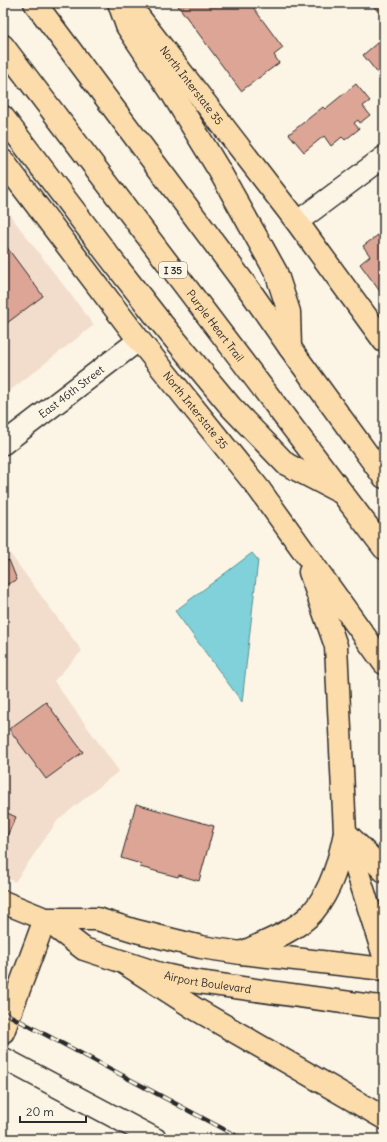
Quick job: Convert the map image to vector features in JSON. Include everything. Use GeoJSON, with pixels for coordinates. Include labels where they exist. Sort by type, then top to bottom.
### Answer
{"type":"FeatureCollection","features":[{"type":"Feature","properties":{"kind":"main road"},"geometry":{"type":"LineString","coordinates":[[35,3],[253,295],[384,477]]}},
{"type":"Feature","properties":{"kind":"main road"},"geometry":{"type":"LineString","coordinates":[[119,3],[127,26],[172,93],[219,170],[276,272],[288,312],[290,348]]}},
{"type":"Feature","properties":{"kind":"main road","name":"North Interstate 35"},"geometry":{"type":"LineString","coordinates":[[128,3],[297,222],[384,341]]}},
{"type":"Feature","properties":{"kind":"main road","name":"Purple Heart Trail"},"geometry":{"type":"LineString","coordinates":[[3,46],[384,548]]}},
{"type":"Feature","properties":{"kind":"main road"},"geometry":{"type":"LineString","coordinates":[[3,116],[135,290],[230,407],[286,464],[343,493]]}},
{"type":"Feature","properties":{"kind":"main road","name":"North Interstate 35"},"geometry":{"type":"LineString","coordinates":[[3,161],[139,340],[259,489],[384,663]]}},
{"type":"Feature","properties":{"kind":"main road"},"geometry":{"type":"LineString","coordinates":[[303,550],[336,646],[345,832],[384,956]]}},
{"type":"Feature","properties":{"kind":"main road"},"geometry":{"type":"LineString","coordinates":[[345,832],[384,871]]}},
{"type":"Feature","properties":{"kind":"main road"},"geometry":{"type":"LineString","coordinates":[[241,953],[293,928],[312,913],[328,888],[338,864],[345,832]]}},
{"type":"Feature","properties":{"kind":"main road","name":"Airport Boulevard"},"geometry":{"type":"LineString","coordinates":[[3,902],[45,919],[84,949],[160,974],[191,981],[384,1007]]}},
{"type":"Feature","properties":{"kind":"main road"},"geometry":{"type":"LineString","coordinates":[[3,1032],[45,919]]}},
{"type":"Feature","properties":{"kind":"main road","name":"Airport Boulevard"},"geometry":{"type":"LineString","coordinates":[[45,919],[97,919],[162,938],[201,947],[384,969]]}},
{"type":"Feature","properties":{"kind":"main road"},"geometry":{"type":"LineString","coordinates":[[123,962],[194,1008],[384,1118]]}},
{"type":"Feature","properties":{"kind":"street"},"geometry":{"type":"LineString","coordinates":[[297,222],[384,158]]}},
{"type":"Feature","properties":{"kind":"street","name":"East 46th Street"},"geometry":{"type":"LineString","coordinates":[[3,444],[139,340]]}},
{"type":"Feature","properties":{"kind":"street"},"geometry":{"type":"LineString","coordinates":[[3,1058],[156,1139]]}},
{"type":"Feature","properties":{"kind":"shaded area"},"geometry":{"type":"Polygon","coordinates":[[[3,206],[94,325],[3,396],[3,206]]]}},
{"type":"Feature","properties":{"kind":"shaded area"},"geometry":{"type":"Polygon","coordinates":[[[3,544],[82,651],[54,681],[119,771],[58,820],[15,882],[3,876],[3,544]]]}},
{"type":"Feature","properties":{"kind":"water"},"geometry":{"type":"Polygon","coordinates":[[[252,553],[258,560],[242,702],[175,611],[252,553]]]}},
{"type":"Feature","properties":{"kind":"building"},"geometry":{"type":"Polygon","coordinates":[[[176,3],[250,3],[283,48],[274,55],[279,63],[241,91],[176,3]]]}},
{"type":"Feature","properties":{"kind":"building"},"geometry":{"type":"Polygon","coordinates":[[[371,3],[384,3],[384,19],[371,3]]]}},
{"type":"Feature","properties":{"kind":"building"},"geometry":{"type":"Polygon","coordinates":[[[384,37],[384,81],[363,55],[384,37]]]}},
{"type":"Feature","properties":{"kind":"building"},"geometry":{"type":"Polygon","coordinates":[[[356,84],[370,101],[363,106],[370,115],[360,123],[358,120],[354,123],[359,129],[345,140],[342,137],[331,146],[324,136],[304,152],[289,134],[323,107],[325,109],[356,84]]]}},
{"type":"Feature","properties":{"kind":"building"},"geometry":{"type":"Polygon","coordinates":[[[378,235],[380,239],[384,236],[384,297],[360,264],[370,256],[363,246],[378,235]]]}},
{"type":"Feature","properties":{"kind":"building"},"geometry":{"type":"Polygon","coordinates":[[[3,242],[43,296],[3,326],[3,242]]]}},
{"type":"Feature","properties":{"kind":"building"},"geometry":{"type":"Polygon","coordinates":[[[9,560],[17,580],[3,586],[3,563],[9,560]]]}},
{"type":"Feature","properties":{"kind":"building"},"geometry":{"type":"Polygon","coordinates":[[[46,702],[83,752],[46,779],[9,729],[46,702]]]}},
{"type":"Feature","properties":{"kind":"building"},"geometry":{"type":"Polygon","coordinates":[[[136,804],[214,826],[199,881],[179,875],[178,877],[140,867],[141,864],[121,858],[136,804]]]}},
{"type":"Feature","properties":{"kind":"building"},"geometry":{"type":"Polygon","coordinates":[[[3,811],[16,817],[5,840],[3,839],[3,811]]]}},
{"type":"Feature","properties":{"kind":"railway"},"geometry":{"type":"LineString","coordinates":[[3,1012],[242,1139]]}}]}
